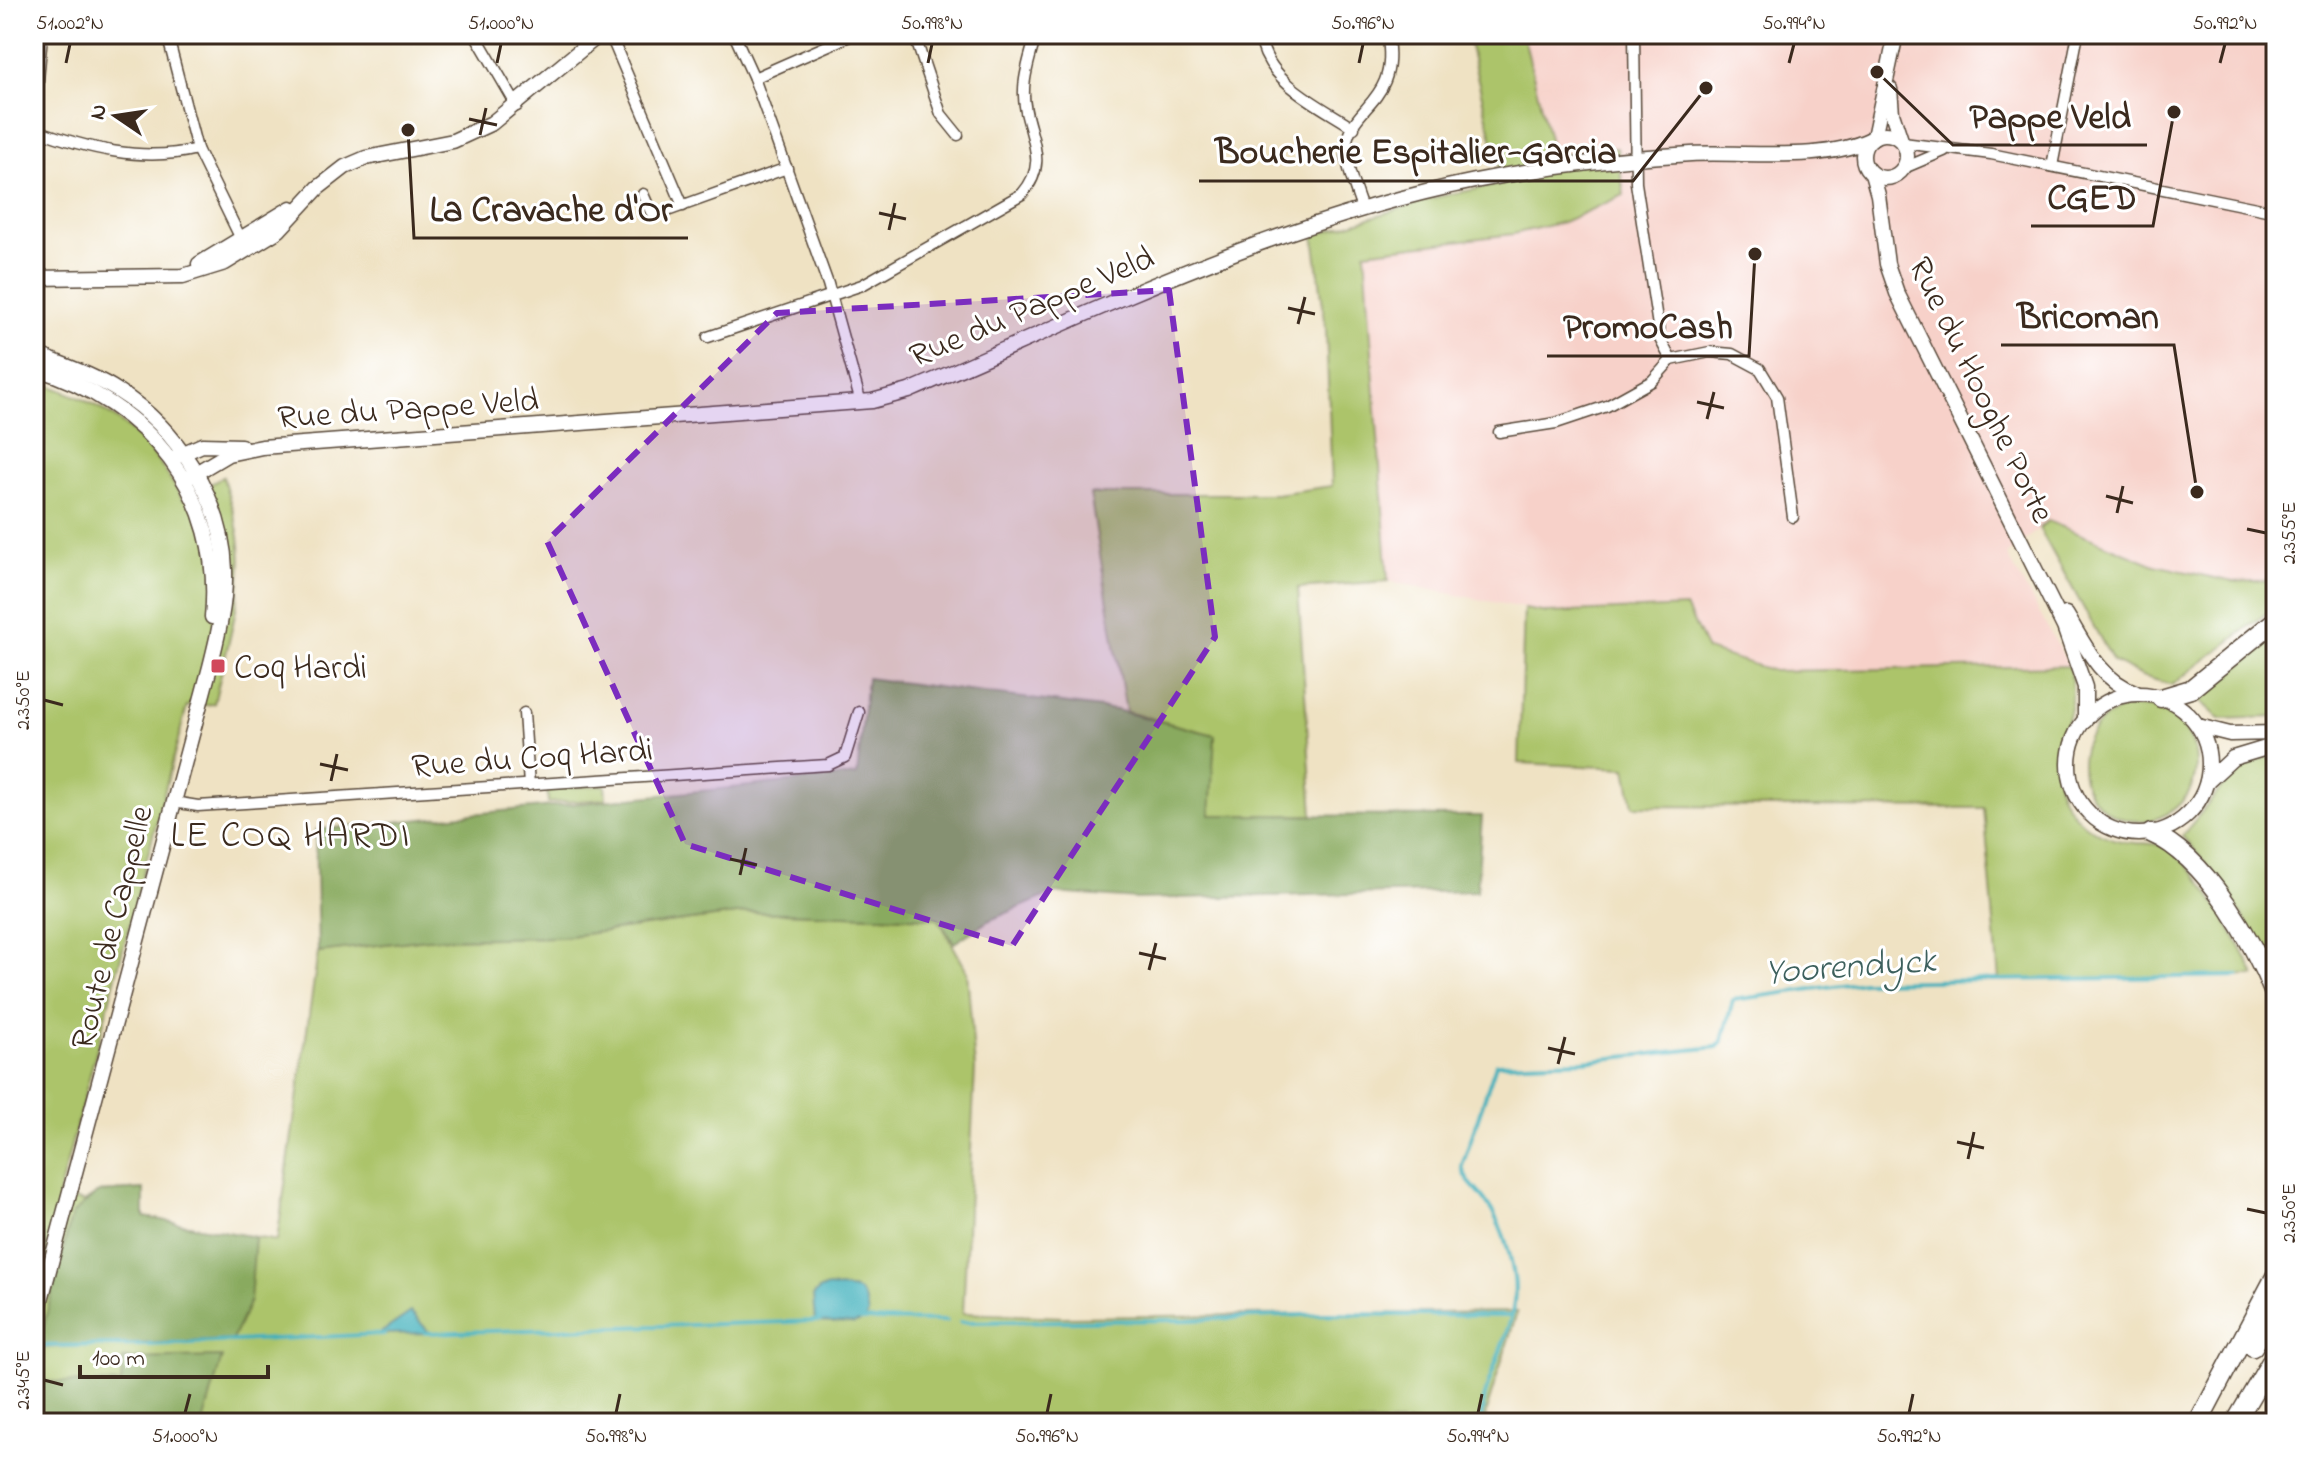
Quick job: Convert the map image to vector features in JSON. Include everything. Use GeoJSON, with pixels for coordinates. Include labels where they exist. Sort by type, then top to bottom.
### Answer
{"type":"FeatureCollection","features":[{"type":"Feature","properties":{"kind":"highway"},"geometry":{"type":"LineString","coordinates":[[2161,698],[2191,689],[2276,620]]}},
{"type":"Feature","properties":{"kind":"highway"},"geometry":{"type":"LineString","coordinates":[[2151,833],[2174,845],[2210,884],[2243,932],[2276,998]]}},
{"type":"Feature","properties":{"kind":"highway"},"geometry":{"type":"LineString","coordinates":[[2198,1423],[2276,1275]]}},
{"type":"Feature","properties":{"kind":"highway"},"geometry":{"type":"LineString","coordinates":[[2209,1423],[2276,1308]]}},
{"type":"Feature","properties":{"kind":"highway"},"geometry":{"type":"LineString","coordinates":[[2235,1423],[2276,1353]]}},
{"type":"Feature","properties":{"kind":"street"},"geometry":{"type":"LineString","coordinates":[[42,34],[34,129],[86,146],[125,152],[157,154],[197,149]]}},
{"type":"Feature","properties":{"kind":"street"},"geometry":{"type":"LineString","coordinates":[[167,34],[197,149],[245,246]]}},
{"type":"Feature","properties":{"kind":"street"},"geometry":{"type":"LineString","coordinates":[[475,34],[517,106]]}},
{"type":"Feature","properties":{"kind":"street"},"geometry":{"type":"LineString","coordinates":[[37,279],[198,273],[286,223],[318,188],[351,164],[460,139],[517,106],[600,34]]}},
{"type":"Feature","properties":{"kind":"street"},"geometry":{"type":"LineString","coordinates":[[610,34],[683,206]]}},
{"type":"Feature","properties":{"kind":"street"},"geometry":{"type":"LineString","coordinates":[[734,34],[754,78],[832,295],[861,403]]}},
{"type":"Feature","properties":{"kind":"street"},"geometry":{"type":"LineString","coordinates":[[754,78],[854,34]]}},
{"type":"Feature","properties":{"kind":"street"},"geometry":{"type":"LineString","coordinates":[[914,34],[941,114],[958,135]]}},
{"type":"Feature","properties":{"kind":"street"},"geometry":{"type":"LineString","coordinates":[[708,337],[869,282],[1009,203],[1027,188],[1037,168],[1038,152],[1024,89],[1036,34]]}},
{"type":"Feature","properties":{"kind":"street"},"geometry":{"type":"LineString","coordinates":[[1362,209],[1346,150],[1354,128],[1389,76],[1391,59],[1387,34]]}},
{"type":"Feature","properties":{"kind":"street"},"geometry":{"type":"LineString","coordinates":[[1634,34],[1635,158],[1660,339],[1671,360]]}},
{"type":"Feature","properties":{"kind":"street"},"geometry":{"type":"LineString","coordinates":[[1896,34],[1873,138],[1864,150],[1868,170],[1884,179],[1931,154],[1958,150]]}},
{"type":"Feature","properties":{"kind":"street"},"geometry":{"type":"LineString","coordinates":[[2052,166],[2078,34]]}},
{"type":"Feature","properties":{"kind":"street"},"geometry":{"type":"LineString","coordinates":[[1262,45],[1266,60],[1277,75],[1354,128]]}},
{"type":"Feature","properties":{"kind":"street"},"geometry":{"type":"LineString","coordinates":[[1892,53],[1891,109],[1907,154],[1900,172]]}},
{"type":"Feature","properties":{"kind":"street"},"geometry":{"type":"LineString","coordinates":[[1873,138],[1890,135],[1902,142],[2052,166],[2276,212]]}},
{"type":"Feature","properties":{"kind":"street","name":"Rue du Pappe Veld"},"geometry":{"type":"LineString","coordinates":[[190,477],[232,453],[262,447],[861,403],[909,391],[1238,250],[1362,209],[1505,175],[1635,158],[1850,148],[1873,138]]}},
{"type":"Feature","properties":{"kind":"street","name":"Rue du Pappe Veld"},"geometry":{"type":"LineString","coordinates":[[1810,152],[1868,170]]}},
{"type":"Feature","properties":{"kind":"street"},"geometry":{"type":"LineString","coordinates":[[643,194],[653,213],[683,206],[787,168]]}},
{"type":"Feature","properties":{"kind":"street","name":"Rue du Hooghe Porte"},"geometry":{"type":"LineString","coordinates":[[1868,170],[1878,195],[1883,244],[1897,293],[2033,559],[2076,659],[2087,695],[2085,721]]}},
{"type":"Feature","properties":{"kind":"street","name":"Rue du Hooghe Porte"},"geometry":{"type":"LineString","coordinates":[[1883,244],[1887,202],[1900,172]]}},
{"type":"Feature","properties":{"kind":"street"},"geometry":{"type":"LineString","coordinates":[[1499,432],[1556,423],[1607,406],[1652,381],[1671,360],[1692,354],[1725,352],[1746,360],[1765,376],[1780,407],[1793,517]]}},
{"type":"Feature","properties":{"kind":"street"},"geometry":{"type":"LineString","coordinates":[[34,353],[116,390],[148,414],[177,456]]}},
{"type":"Feature","properties":{"kind":"street"},"geometry":{"type":"LineString","coordinates":[[34,368],[87,388],[116,405],[177,456]]}},
{"type":"Feature","properties":{"kind":"street","name":"Rue du Pappe Veld"},"geometry":{"type":"LineString","coordinates":[[177,456],[207,444],[262,447]]}},
{"type":"Feature","properties":{"kind":"street","name":"Route de Cappelle"},"geometry":{"type":"LineString","coordinates":[[34,1326],[173,802],[213,615],[218,556],[203,522],[190,477],[177,456]]}},
{"type":"Feature","properties":{"kind":"street","name":"Rue du Hooghe Porte"},"geometry":{"type":"LineString","coordinates":[[2033,559],[2101,670],[2117,685],[2141,694]]}},
{"type":"Feature","properties":{"kind":"street"},"geometry":{"type":"LineString","coordinates":[[2207,782],[2209,756],[2198,726],[2180,707],[2161,698],[2141,694],[2109,701],[2085,721],[2070,755],[2071,777],[2078,797],[2091,814],[2108,827],[2129,833],[2151,833],[2171,827],[2188,814],[2207,782],[2233,758],[2276,745]]}},
{"type":"Feature","properties":{"kind":"street","name":"Rue du Coq Hardi"},"geometry":{"type":"LineString","coordinates":[[173,802],[198,806],[834,764],[845,757],[859,712]]}},
{"type":"Feature","properties":{"kind":"street"},"geometry":{"type":"LineString","coordinates":[[524,713],[529,785]]}},
{"type":"Feature","properties":{"kind":"street"},"geometry":{"type":"LineString","coordinates":[[2198,726],[2230,734],[2276,733]]}},
{"type":"Feature","properties":{"kind":"highlighted area"},"geometry":{"type":"Polygon","coordinates":[[[1169,290],[1215,637],[1012,946],[685,844],[547,541],[777,313],[1169,290]]]}},
{"type":"Feature","properties":{"kind":"shaded area"},"geometry":{"type":"Polygon","coordinates":[[[1523,34],[2276,34],[2276,580],[2233,582],[2155,565],[2048,521],[2007,555],[2069,666],[1774,671],[1706,650],[1685,607],[1548,613],[1388,581],[1365,252],[1513,234],[1563,222],[1553,155],[1523,34]]]}},
{"type":"Feature","properties":{"kind":"green space"},"geometry":{"type":"Polygon","coordinates":[[[1467,34],[1523,34],[1553,155],[1617,148],[1624,195],[1563,222],[1513,234],[1365,252],[1388,581],[1298,588],[1313,815],[1209,815],[1215,735],[1126,712],[1090,494],[1276,494],[1332,486],[1326,329],[1314,235],[1437,197],[1503,184],[1467,34]]]}},
{"type":"Feature","properties":{"kind":"green space"},"geometry":{"type":"Polygon","coordinates":[[[34,380],[84,400],[122,423],[153,455],[183,500],[223,477],[238,530],[241,558],[238,600],[214,704],[187,706],[58,1196],[84,1202],[99,1192],[144,1189],[144,1217],[277,1241],[318,952],[427,939],[561,937],[752,912],[938,918],[967,971],[975,1069],[963,1313],[1063,1317],[1517,1312],[1485,1423],[34,1423],[34,380]]]}},
{"type":"Feature","properties":{"kind":"green space"},"geometry":{"type":"Polygon","coordinates":[[[2048,521],[2155,565],[2233,582],[2276,580],[2276,606],[2172,685],[2142,676],[2113,661],[2039,528],[2048,521]]]}},
{"type":"Feature","properties":{"kind":"green space"},"geometry":{"type":"Polygon","coordinates":[[[1686,607],[1707,650],[1774,671],[2069,666],[2071,702],[2057,763],[2057,779],[2067,806],[2082,823],[2102,835],[2124,842],[2162,846],[2183,861],[2218,908],[2255,976],[1999,980],[1984,808],[1633,806],[1626,768],[1519,763],[1524,609],[1548,613],[1686,607]]]}},
{"type":"Feature","properties":{"kind":"green space"},"geometry":{"type":"Polygon","coordinates":[[[2276,634],[2276,717],[2220,719],[2199,700],[2276,634]]]}},
{"type":"Feature","properties":{"kind":"green space"},"geometry":{"type":"Polygon","coordinates":[[[867,678],[1116,710],[1215,735],[1210,815],[1482,816],[1477,891],[1137,899],[1054,893],[988,921],[954,943],[938,918],[752,912],[561,937],[427,939],[318,952],[315,830],[857,775],[867,678]]]}},
{"type":"Feature","properties":{"kind":"green space"},"geometry":{"type":"Polygon","coordinates":[[[2139,707],[2161,711],[2179,724],[2192,742],[2196,764],[2192,786],[2179,804],[2161,817],[2139,821],[2117,817],[2099,804],[2086,786],[2082,764],[2086,742],[2099,724],[2117,711],[2139,707]]]}},
{"type":"Feature","properties":{"kind":"green space"},"geometry":{"type":"Polygon","coordinates":[[[2276,753],[2276,980],[2235,904],[2182,836],[2235,771],[2276,753]]]}},
{"type":"Feature","properties":{"kind":"green space"},"geometry":{"type":"Polygon","coordinates":[[[605,785],[606,799],[548,803],[547,789],[605,785]]]}},
{"type":"Feature","properties":{"kind":"green space"},"geometry":{"type":"Polygon","coordinates":[[[144,1189],[144,1217],[255,1237],[250,1301],[232,1340],[38,1348],[72,1214],[99,1192],[144,1189]]]}},
{"type":"Feature","properties":{"kind":"green space"},"geometry":{"type":"Polygon","coordinates":[[[222,1357],[203,1423],[34,1423],[34,1381],[121,1384],[123,1359],[222,1357]]]}},
{"type":"Feature","properties":{"kind":"water"},"geometry":{"type":"Polygon","coordinates":[[[820,1289],[852,1289],[860,1293],[868,1314],[865,1320],[853,1324],[815,1322],[813,1296],[820,1289]]]}},
{"type":"Feature","properties":{"kind":"water"},"geometry":{"type":"Polygon","coordinates":[[[411,1312],[430,1333],[379,1334],[411,1312]]]}},
{"type":"Feature","properties":{"kind":"waterway","name":"Yoorendyck"},"geometry":{"type":"LineString","coordinates":[[1481,1423],[1488,1386],[1512,1314],[1514,1277],[1496,1219],[1483,1197],[1465,1177],[1462,1166],[1496,1064],[1583,1061],[1717,1047],[1722,1042],[1733,1000],[1863,982],[2239,976]]}},
{"type":"Feature","properties":{"kind":"waterway"},"geometry":{"type":"LineString","coordinates":[[960,1322],[1189,1320],[1324,1314],[1509,1316]]}},
{"type":"Feature","properties":{"kind":"waterway"},"geometry":{"type":"LineString","coordinates":[[860,1320],[946,1321]]}},
{"type":"Feature","properties":{"kind":"waterway"},"geometry":{"type":"LineString","coordinates":[[425,1333],[820,1321]]}},
{"type":"Feature","properties":{"kind":"waterway"},"geometry":{"type":"LineString","coordinates":[[38,1346],[149,1345],[384,1334]]}},
{"type":"Feature","properties":{"kind":"waterway"},"geometry":{"type":"LineString","coordinates":[[2263,1423],[2276,1401]]}},
{"type":"Feature","properties":{"kind":"place","name":"Pappe Veld"},"geometry":{"type":"Point","coordinates":[1877,72]}},
{"type":"Feature","properties":{"kind":"place","name":"Boucherie Espitalier-Garcia"},"geometry":{"type":"Point","coordinates":[1706,88]}},
{"type":"Feature","properties":{"kind":"place","name":"CGED"},"geometry":{"type":"Point","coordinates":[2174,112]}},
{"type":"Feature","properties":{"kind":"place","name":"La Cravache d'Or"},"geometry":{"type":"Point","coordinates":[408,130]}},
{"type":"Feature","properties":{"kind":"place","name":"PromoCash"},"geometry":{"type":"Point","coordinates":[1755,254]}},
{"type":"Feature","properties":{"kind":"place","name":"Bricoman"},"geometry":{"type":"Point","coordinates":[2197,492]}},
{"type":"Feature","properties":{"kind":"place","name":"Coq Hardi"},"geometry":{"type":"Point","coordinates":[218,666]}},
{"type":"Feature","properties":{"kind":"district","name":"LE COQ HARDI"},"geometry":{"type":"Point","coordinates":[291,833]}}]}
